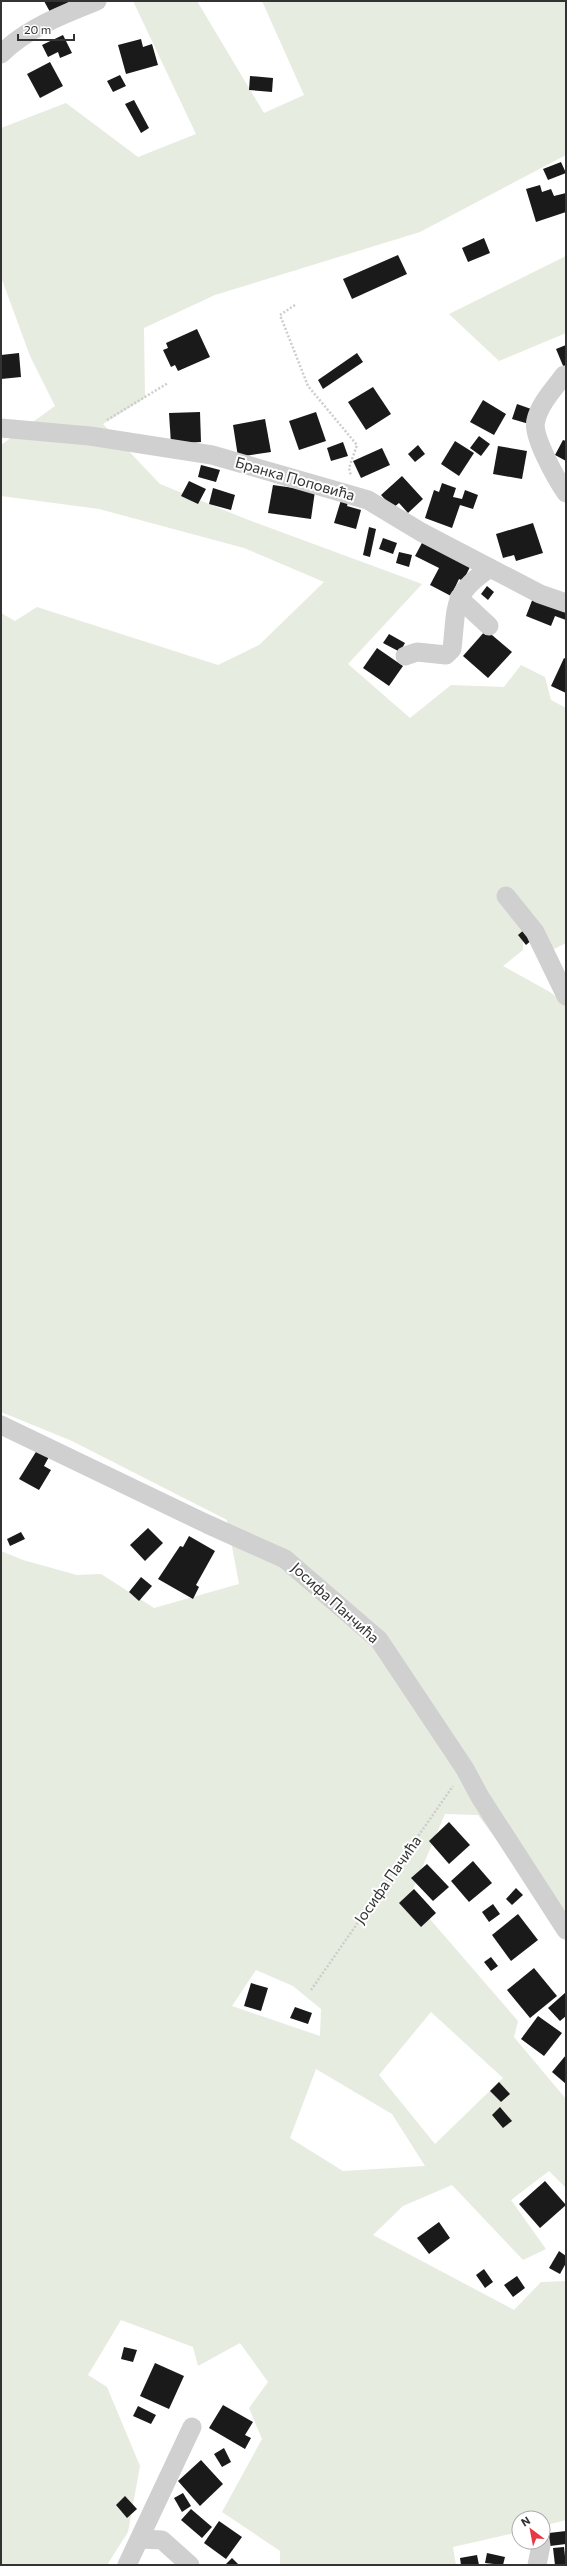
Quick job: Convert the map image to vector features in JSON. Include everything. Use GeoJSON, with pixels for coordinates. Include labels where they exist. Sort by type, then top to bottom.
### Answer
{"type":"FeatureCollection","features":[{"type":"Feature","properties":{"kind":"street"},"geometry":{"type":"LineString","coordinates":[[1,54],[21,36],[75,9],[98,1]]}},
{"type":"Feature","properties":{"kind":"street"},"geometry":{"type":"LineString","coordinates":[[564,375],[545,401],[535,421],[541,448],[566,493]]}},
{"type":"Feature","properties":{"kind":"street","name":"Бранка Поповића"},"geometry":{"type":"LineString","coordinates":[[1,428],[81,436],[212,455],[368,500],[421,532],[490,568],[540,594],[566,603]]}},
{"type":"Feature","properties":{"kind":"street"},"geometry":{"type":"LineString","coordinates":[[405,656],[417,652],[446,655],[452,649],[458,598],[470,581],[490,568]]}},
{"type":"Feature","properties":{"kind":"street"},"geometry":{"type":"LineString","coordinates":[[458,598],[489,626]]}},
{"type":"Feature","properties":{"kind":"street"},"geometry":{"type":"LineString","coordinates":[[506,896],[535,932],[566,996]]}},
{"type":"Feature","properties":{"kind":"street","name":"Јосифа Панчића"},"geometry":{"type":"LineString","coordinates":[[2,1426],[207,1524],[285,1558],[379,1640],[465,1769],[480,1797],[566,1930]]}},
{"type":"Feature","properties":{"kind":"street"},"geometry":{"type":"LineString","coordinates":[[127,2565],[192,2427]]}},
{"type":"Feature","properties":{"kind":"street"},"geometry":{"type":"LineString","coordinates":[[140,2539],[162,2540],[190,2565]]}},
{"type":"Feature","properties":{"kind":"street"},"geometry":{"type":"LineString","coordinates":[[537,2565],[540,2550]]}},
{"type":"Feature","properties":{"kind":"path"},"geometry":{"type":"LineString","coordinates":[[295,305],[280,315],[308,386],[357,445],[349,468],[357,497]]}},
{"type":"Feature","properties":{"kind":"path"},"geometry":{"type":"LineString","coordinates":[[81,436],[168,383]]}},
{"type":"Feature","properties":{"kind":"path","name":"Јосифа Пачића"},"geometry":{"type":"LineString","coordinates":[[311,1990],[465,1769]]}},
{"type":"Feature","properties":{"kind":"shaded area"},"geometry":{"type":"Polygon","coordinates":[[[133,1],[197,1],[264,113],[304,95],[262,1],[566,1],[566,155],[420,232],[215,295],[144,328],[145,398],[103,424],[160,484],[246,519],[422,584],[348,664],[410,718],[451,685],[504,687],[521,665],[545,677],[551,700],[566,708],[566,943],[554,949],[523,921],[523,950],[503,966],[550,992],[566,1005],[566,1934],[478,1815],[445,1814],[410,1896],[518,2021],[514,2037],[566,2099],[566,2188],[549,2171],[511,2200],[546,2249],[523,2260],[452,2185],[403,2206],[373,2235],[514,2310],[541,2282],[566,2281],[566,2520],[551,2524],[551,2510],[511,2510],[511,2534],[453,2547],[456,2565],[280,2565],[280,2551],[222,2512],[262,2439],[249,2408],[268,2382],[240,2343],[198,2366],[193,2347],[121,2320],[88,2375],[107,2387],[140,2466],[128,2532],[107,2565],[1,2565],[1,1551],[23,1560],[77,1575],[101,1574],[154,1608],[239,1584],[227,1520],[72,1441],[1,1412],[1,613],[15,621],[37,607],[218,665],[259,645],[324,582],[244,548],[99,509],[1,496],[1,445],[55,406],[30,356],[1,277],[1,128],[66,103],[138,157],[196,134],[133,1]],[[256,1970],[232,2006],[320,2036],[321,2009],[293,1986],[256,1970]],[[431,2012],[379,2075],[435,2144],[503,2078],[431,2012]],[[316,2069],[290,2138],[343,2171],[425,2166],[392,2114],[316,2069]]]}},
{"type":"Feature","properties":{"kind":"shaded area"},"geometry":{"type":"Polygon","coordinates":[[[566,256],[566,333],[499,361],[449,314],[566,256]]]}},
{"type":"Feature","properties":{"kind":"building"},"geometry":{"type":"Polygon","coordinates":[[[44,1],[71,1],[50,12],[44,1]]]}},
{"type":"Feature","properties":{"kind":"building"},"geometry":{"type":"Polygon","coordinates":[[[63,35],[72,53],[60,58],[58,52],[48,57],[42,45],[63,35]]]}},
{"type":"Feature","properties":{"kind":"building"},"geometry":{"type":"Polygon","coordinates":[[[141,39],[143,47],[152,44],[158,65],[126,74],[118,45],[141,39]]]}},
{"type":"Feature","properties":{"kind":"building"},"geometry":{"type":"Polygon","coordinates":[[[50,62],[63,86],[40,98],[27,74],[50,62]]]}},
{"type":"Feature","properties":{"kind":"building"},"geometry":{"type":"Polygon","coordinates":[[[120,75],[126,86],[113,92],[107,81],[120,75]]]}},
{"type":"Feature","properties":{"kind":"building"},"geometry":{"type":"Polygon","coordinates":[[[250,76],[273,78],[272,92],[249,90],[250,76]]]}},
{"type":"Feature","properties":{"kind":"building"},"geometry":{"type":"Polygon","coordinates":[[[134,100],[149,128],[141,133],[125,104],[134,100]]]}},
{"type":"Feature","properties":{"kind":"building"},"geometry":{"type":"Polygon","coordinates":[[[561,162],[566,173],[548,180],[543,169],[561,162]]]}},
{"type":"Feature","properties":{"kind":"building"},"geometry":{"type":"Polygon","coordinates":[[[540,185],[542,192],[551,189],[554,196],[566,193],[566,212],[536,222],[526,189],[540,185]]]}},
{"type":"Feature","properties":{"kind":"building"},"geometry":{"type":"Polygon","coordinates":[[[484,238],[490,253],[468,262],[462,248],[484,238]]]}},
{"type":"Feature","properties":{"kind":"building"},"geometry":{"type":"Polygon","coordinates":[[[398,255],[407,274],[352,299],[343,279],[398,255]]]}},
{"type":"Feature","properties":{"kind":"building"},"geometry":{"type":"Polygon","coordinates":[[[197,329],[210,357],[178,371],[175,365],[171,367],[163,350],[168,348],[166,343],[197,329]]]}},
{"type":"Feature","properties":{"kind":"building"},"geometry":{"type":"Polygon","coordinates":[[[566,345],[566,373],[556,349],[566,345]]]}},
{"type":"Feature","properties":{"kind":"building"},"geometry":{"type":"Polygon","coordinates":[[[19,353],[21,377],[1,379],[1,355],[19,353]]]}},
{"type":"Feature","properties":{"kind":"building"},"geometry":{"type":"Polygon","coordinates":[[[357,353],[363,362],[323,389],[318,380],[357,353]]]}},
{"type":"Feature","properties":{"kind":"building"},"geometry":{"type":"Polygon","coordinates":[[[373,387],[391,414],[366,430],[348,402],[373,387]]]}},
{"type":"Feature","properties":{"kind":"building"},"geometry":{"type":"Polygon","coordinates":[[[483,400],[506,414],[494,435],[470,422],[483,400]]]}},
{"type":"Feature","properties":{"kind":"building"},"geometry":{"type":"Polygon","coordinates":[[[517,404],[534,410],[529,424],[512,419],[517,404]]]}},
{"type":"Feature","properties":{"kind":"building"},"geometry":{"type":"Polygon","coordinates":[[[200,412],[201,442],[171,444],[169,413],[200,412]]]}},
{"type":"Feature","properties":{"kind":"building"},"geometry":{"type":"Polygon","coordinates":[[[316,412],[326,441],[299,450],[289,421],[316,412]]]}},
{"type":"Feature","properties":{"kind":"building"},"geometry":{"type":"Polygon","coordinates":[[[265,419],[271,452],[238,457],[233,425],[265,419]]]}},
{"type":"Feature","properties":{"kind":"building"},"geometry":{"type":"Polygon","coordinates":[[[479,436],[490,444],[481,456],[470,448],[479,436]]]}},
{"type":"Feature","properties":{"kind":"building"},"geometry":{"type":"Polygon","coordinates":[[[563,440],[566,441],[566,461],[555,455],[563,440]]]}},
{"type":"Feature","properties":{"kind":"building"},"geometry":{"type":"Polygon","coordinates":[[[455,441],[474,453],[459,476],[441,464],[455,441]]]}},
{"type":"Feature","properties":{"kind":"building"},"geometry":{"type":"Polygon","coordinates":[[[343,442],[348,456],[331,461],[327,448],[343,442]]]}},
{"type":"Feature","properties":{"kind":"building"},"geometry":{"type":"Polygon","coordinates":[[[418,445],[425,454],[415,462],[408,454],[418,445]]]}},
{"type":"Feature","properties":{"kind":"building"},"geometry":{"type":"Polygon","coordinates":[[[498,446],[527,451],[522,479],[493,474],[498,446]]]}},
{"type":"Feature","properties":{"kind":"building"},"geometry":{"type":"Polygon","coordinates":[[[382,448],[390,465],[361,478],[353,461],[382,448]]]}},
{"type":"Feature","properties":{"kind":"building"},"geometry":{"type":"Polygon","coordinates":[[[201,465],[220,470],[216,482],[198,477],[201,465]]]}},
{"type":"Feature","properties":{"kind":"building"},"geometry":{"type":"Polygon","coordinates":[[[402,476],[423,499],[408,513],[399,503],[393,508],[381,495],[402,476]]]}},
{"type":"Feature","properties":{"kind":"building"},"geometry":{"type":"Polygon","coordinates":[[[189,481],[206,489],[198,504],[181,496],[189,481]]]}},
{"type":"Feature","properties":{"kind":"building"},"geometry":{"type":"Polygon","coordinates":[[[442,483],[456,488],[453,497],[462,499],[465,490],[478,495],[473,509],[460,505],[452,528],[425,518],[434,490],[439,492],[442,483]]]}},
{"type":"Feature","properties":{"kind":"building"},"geometry":{"type":"Polygon","coordinates":[[[273,485],[315,491],[311,519],[268,513],[273,485]]]}},
{"type":"Feature","properties":{"kind":"building"},"geometry":{"type":"Polygon","coordinates":[[[213,488],[235,495],[231,510],[209,504],[213,488]]]}},
{"type":"Feature","properties":{"kind":"building"},"geometry":{"type":"Polygon","coordinates":[[[341,500],[348,502],[347,506],[361,510],[356,529],[334,523],[341,500]]]}},
{"type":"Feature","properties":{"kind":"building"},"geometry":{"type":"Polygon","coordinates":[[[533,523],[543,553],[516,561],[514,555],[503,558],[496,534],[533,523]]]}},
{"type":"Feature","properties":{"kind":"building"},"geometry":{"type":"Polygon","coordinates":[[[369,527],[376,529],[370,557],[363,555],[369,527]]]}},
{"type":"Feature","properties":{"kind":"building"},"geometry":{"type":"Polygon","coordinates":[[[383,538],[397,543],[393,554],[379,549],[383,538]]]}},
{"type":"Feature","properties":{"kind":"building"},"geometry":{"type":"Polygon","coordinates":[[[423,541],[471,565],[463,581],[459,579],[451,596],[430,585],[439,568],[415,556],[423,541]]]}},
{"type":"Feature","properties":{"kind":"building"},"geometry":{"type":"Polygon","coordinates":[[[399,552],[412,555],[409,567],[396,563],[399,552]]]}},
{"type":"Feature","properties":{"kind":"building"},"geometry":{"type":"Polygon","coordinates":[[[487,586],[494,592],[488,600],[481,594],[487,586]]]}},
{"type":"Feature","properties":{"kind":"building"},"geometry":{"type":"Polygon","coordinates":[[[533,598],[566,610],[566,620],[555,616],[551,626],[526,616],[533,598]]]}},
{"type":"Feature","properties":{"kind":"building"},"geometry":{"type":"Polygon","coordinates":[[[486,630],[512,652],[488,678],[463,656],[486,630]]]}},
{"type":"Feature","properties":{"kind":"building"},"geometry":{"type":"Polygon","coordinates":[[[389,634],[405,643],[400,652],[383,643],[389,634]]]}},
{"type":"Feature","properties":{"kind":"building"},"geometry":{"type":"Polygon","coordinates":[[[377,648],[403,666],[389,686],[363,668],[377,648]]]}},
{"type":"Feature","properties":{"kind":"building"},"geometry":{"type":"Polygon","coordinates":[[[564,658],[566,659],[566,693],[551,686],[564,658]]]}},
{"type":"Feature","properties":{"kind":"building"},"geometry":{"type":"Polygon","coordinates":[[[525,929],[533,939],[526,945],[518,935],[525,929]]]}},
{"type":"Feature","properties":{"kind":"building"},"geometry":{"type":"Polygon","coordinates":[[[39,1447],[51,1453],[44,1466],[51,1470],[39,1490],[19,1479],[39,1447]]]}},
{"type":"Feature","properties":{"kind":"building"},"geometry":{"type":"Polygon","coordinates":[[[148,1528],[163,1543],[145,1561],[130,1545],[148,1528]]]}},
{"type":"Feature","properties":{"kind":"building"},"geometry":{"type":"Polygon","coordinates":[[[21,1532],[25,1539],[10,1546],[7,1539],[21,1532]]]}},
{"type":"Feature","properties":{"kind":"building"},"geometry":{"type":"Polygon","coordinates":[[[189,1536],[215,1551],[196,1585],[199,1587],[193,1599],[158,1579],[180,1546],[183,1547],[189,1536]]]}},
{"type":"Feature","properties":{"kind":"building"},"geometry":{"type":"Polygon","coordinates":[[[141,1577],[152,1586],[139,1601],[129,1592],[141,1577]]]}},
{"type":"Feature","properties":{"kind":"building"},"geometry":{"type":"Polygon","coordinates":[[[449,1822],[470,1845],[449,1864],[429,1841],[449,1822]]]}},
{"type":"Feature","properties":{"kind":"building"},"geometry":{"type":"Polygon","coordinates":[[[473,1861],[492,1883],[469,1902],[451,1881],[473,1861]]]}},
{"type":"Feature","properties":{"kind":"building"},"geometry":{"type":"Polygon","coordinates":[[[427,1864],[449,1887],[433,1901],[411,1878],[427,1864]]]}},
{"type":"Feature","properties":{"kind":"building"},"geometry":{"type":"Polygon","coordinates":[[[516,1888],[523,1895],[512,1905],[506,1899],[516,1888]]]}},
{"type":"Feature","properties":{"kind":"building"},"geometry":{"type":"Polygon","coordinates":[[[414,1889],[436,1913],[421,1927],[399,1903],[414,1889]]]}},
{"type":"Feature","properties":{"kind":"building"},"geometry":{"type":"Polygon","coordinates":[[[493,1904],[500,1914],[489,1922],[482,1912],[493,1904]]]}},
{"type":"Feature","properties":{"kind":"building"},"geometry":{"type":"Polygon","coordinates":[[[518,1914],[538,1940],[511,1961],[492,1935],[518,1914]]]}},
{"type":"Feature","properties":{"kind":"building"},"geometry":{"type":"Polygon","coordinates":[[[491,1957],[498,1966],[491,1971],[484,1962],[491,1957]]]}},
{"type":"Feature","properties":{"kind":"building"},"geometry":{"type":"Polygon","coordinates":[[[534,1968],[557,1996],[530,2018],[507,1990],[534,1968]]]}},
{"type":"Feature","properties":{"kind":"building"},"geometry":{"type":"Polygon","coordinates":[[[251,1983],[268,1988],[261,2011],[244,2006],[251,1983]]]}},
{"type":"Feature","properties":{"kind":"building"},"geometry":{"type":"Polygon","coordinates":[[[566,1992],[566,2016],[560,2021],[548,2008],[566,1992]]]}},
{"type":"Feature","properties":{"kind":"building"},"geometry":{"type":"Polygon","coordinates":[[[295,2007],[312,2013],[308,2024],[290,2018],[295,2007]]]}},
{"type":"Feature","properties":{"kind":"building"},"geometry":{"type":"Polygon","coordinates":[[[538,2016],[562,2033],[544,2056],[521,2039],[538,2016]]]}},
{"type":"Feature","properties":{"kind":"building"},"geometry":{"type":"Polygon","coordinates":[[[566,2055],[566,2084],[552,2072],[566,2055]]]}},
{"type":"Feature","properties":{"kind":"building"},"geometry":{"type":"Polygon","coordinates":[[[499,2082],[510,2094],[501,2102],[490,2091],[499,2082]]]}},
{"type":"Feature","properties":{"kind":"building"},"geometry":{"type":"Polygon","coordinates":[[[500,2107],[512,2121],[503,2128],[492,2115],[500,2107]]]}},
{"type":"Feature","properties":{"kind":"building"},"geometry":{"type":"Polygon","coordinates":[[[545,2181],[566,2205],[540,2228],[519,2204],[545,2181]]]}},
{"type":"Feature","properties":{"kind":"building"},"geometry":{"type":"Polygon","coordinates":[[[439,2222],[450,2238],[429,2254],[417,2238],[439,2222]]]}},
{"type":"Feature","properties":{"kind":"building"},"geometry":{"type":"Polygon","coordinates":[[[559,2251],[566,2256],[566,2263],[560,2274],[549,2268],[559,2251]]]}},
{"type":"Feature","properties":{"kind":"building"},"geometry":{"type":"Polygon","coordinates":[[[484,2269],[493,2282],[485,2288],[476,2275],[484,2269]]]}},
{"type":"Feature","properties":{"kind":"building"},"geometry":{"type":"Polygon","coordinates":[[[517,2276],[525,2288],[513,2297],[504,2285],[517,2276]]]}},
{"type":"Feature","properties":{"kind":"building"},"geometry":{"type":"Polygon","coordinates":[[[124,2347],[137,2350],[133,2362],[121,2359],[124,2347]]]}},
{"type":"Feature","properties":{"kind":"building"},"geometry":{"type":"Polygon","coordinates":[[[155,2363],[184,2376],[169,2409],[140,2396],[155,2363]]]}},
{"type":"Feature","properties":{"kind":"building"},"geometry":{"type":"Polygon","coordinates":[[[223,2405],[253,2422],[245,2435],[251,2438],[245,2449],[209,2428],[223,2405]]]}},
{"type":"Feature","properties":{"kind":"building"},"geometry":{"type":"Polygon","coordinates":[[[138,2406],[156,2415],[151,2424],[133,2416],[138,2406]]]}},
{"type":"Feature","properties":{"kind":"building"},"geometry":{"type":"Polygon","coordinates":[[[224,2448],[231,2462],[222,2467],[214,2454],[224,2448]]]}},
{"type":"Feature","properties":{"kind":"building"},"geometry":{"type":"Polygon","coordinates":[[[201,2460],[223,2484],[200,2506],[178,2481],[201,2460]]]}},
{"type":"Feature","properties":{"kind":"building"},"geometry":{"type":"Polygon","coordinates":[[[183,2493],[191,2506],[182,2512],[174,2498],[183,2493]]]}},
{"type":"Feature","properties":{"kind":"building"},"geometry":{"type":"Polygon","coordinates":[[[125,2496],[137,2509],[127,2518],[116,2505],[125,2496]]]}},
{"type":"Feature","properties":{"kind":"building"},"geometry":{"type":"Polygon","coordinates":[[[191,2509],[212,2527],[202,2538],[181,2520],[191,2509]]]}},
{"type":"Feature","properties":{"kind":"building"},"geometry":{"type":"Polygon","coordinates":[[[219,2521],[242,2537],[226,2559],[204,2543],[219,2521]]]}},
{"type":"Feature","properties":{"kind":"building"},"geometry":{"type":"Polygon","coordinates":[[[566,2531],[566,2544],[551,2546],[551,2533],[566,2531]]]}},
{"type":"Feature","properties":{"kind":"building"},"geometry":{"type":"Polygon","coordinates":[[[564,2547],[566,2565],[555,2565],[553,2548],[564,2547]]]}},
{"type":"Feature","properties":{"kind":"building"},"geometry":{"type":"Polygon","coordinates":[[[487,2553],[505,2557],[503,2565],[485,2563],[487,2553]]]}},
{"type":"Feature","properties":{"kind":"building"},"geometry":{"type":"Polygon","coordinates":[[[477,2555],[479,2565],[461,2565],[460,2558],[477,2555]]]}},
{"type":"Feature","properties":{"kind":"building"},"geometry":{"type":"Polygon","coordinates":[[[232,2558],[239,2565],[225,2565],[232,2558]]]}}]}
